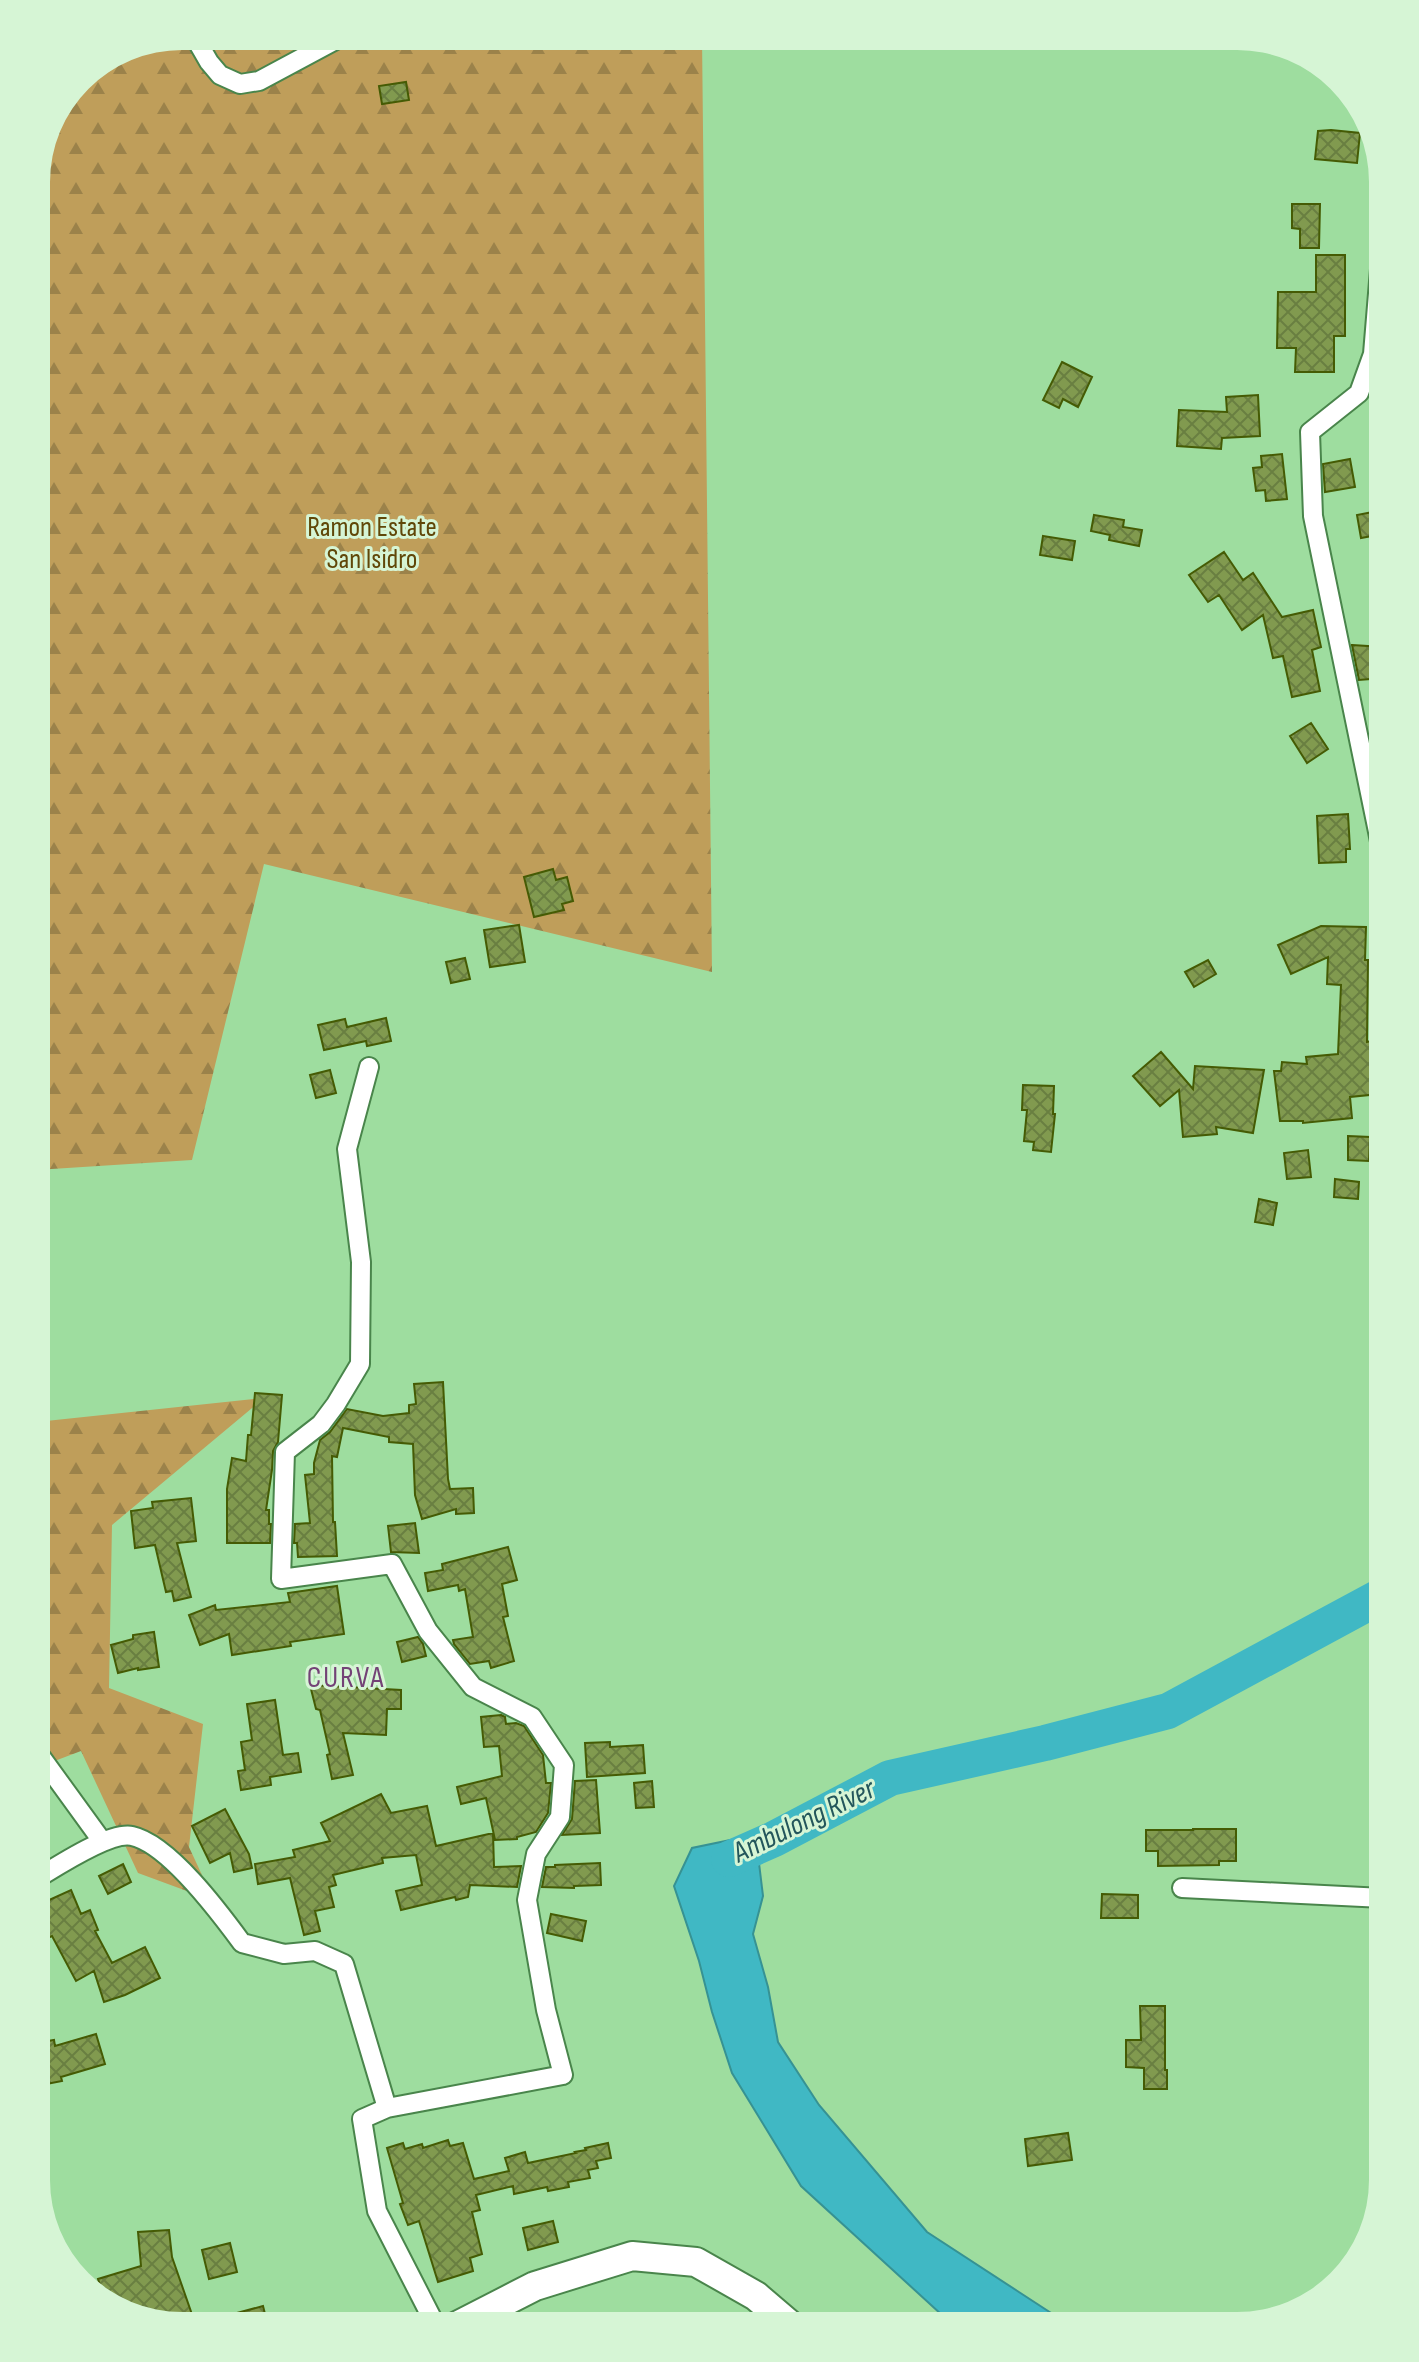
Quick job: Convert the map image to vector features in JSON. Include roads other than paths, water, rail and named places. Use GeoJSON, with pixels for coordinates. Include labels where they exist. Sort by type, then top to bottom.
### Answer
{"type":"FeatureCollection","features":[{"type":"Feature","properties":{"kind":"main road"},"geometry":{"type":"LineString","coordinates":[[484,2312],[535,2286],[632,2256],[696,2262],[756,2296],[775,2312]]}},
{"type":"Feature","properties":{"kind":"street"},"geometry":{"type":"LineString","coordinates":[[202,50],[220,75],[240,84],[259,81],[317,50]]}},
{"type":"Feature","properties":{"kind":"street"},"geometry":{"type":"LineString","coordinates":[[1369,365],[1359,393],[1310,432],[1313,516],[1369,788]]}},
{"type":"Feature","properties":{"kind":"street"},"geometry":{"type":"LineString","coordinates":[[369,1067],[347,1149],[361,1262],[360,1364],[321,1424],[285,1452],[281,1579],[392,1564],[428,1631],[473,1687],[532,1717],[564,1765],[560,1817],[536,1854],[527,1900],[546,2010],[563,2075],[387,2108],[362,2119],[377,2211],[429,2312]]}},
{"type":"Feature","properties":{"kind":"street"},"geometry":{"type":"LineString","coordinates":[[50,1769],[102,1841]]}},
{"type":"Feature","properties":{"kind":"street"},"geometry":{"type":"LineString","coordinates":[[50,1871],[102,1841],[130,1835],[176,1863],[220,1912],[242,1943],[284,1954],[315,1951],[344,1964],[387,2108]]}},
{"type":"Feature","properties":{"kind":"street"},"geometry":{"type":"LineString","coordinates":[[1182,1888],[1369,1897]]}},
{"type":"Feature","properties":{"kind":"water"},"geometry":{"type":"Polygon","coordinates":[[[764,1833],[774,1839],[759,1863],[763,1896],[753,1934],[768,1987],[778,2042],[819,2105],[927,2232],[1050,2312],[939,2312],[801,2186],[732,2073],[712,2012],[674,1886],[692,1848],[764,1833]]]}},
{"type":"Feature","properties":{"kind":"waterway","name":"Ambulong River"},"geometry":{"type":"LineString","coordinates":[[729,1859],[890,1778],[1168,1711],[1369,1603]]}},
{"type":"Feature","properties":{"kind":"district","name":"CURVA"},"geometry":{"type":"Point","coordinates":[346,1678]}},
{"type":"Feature","properties":{"kind":"park label","name":"Ramon Estate San Isidro"},"geometry":{"type":"Point","coordinates":[372,543]}}]}
